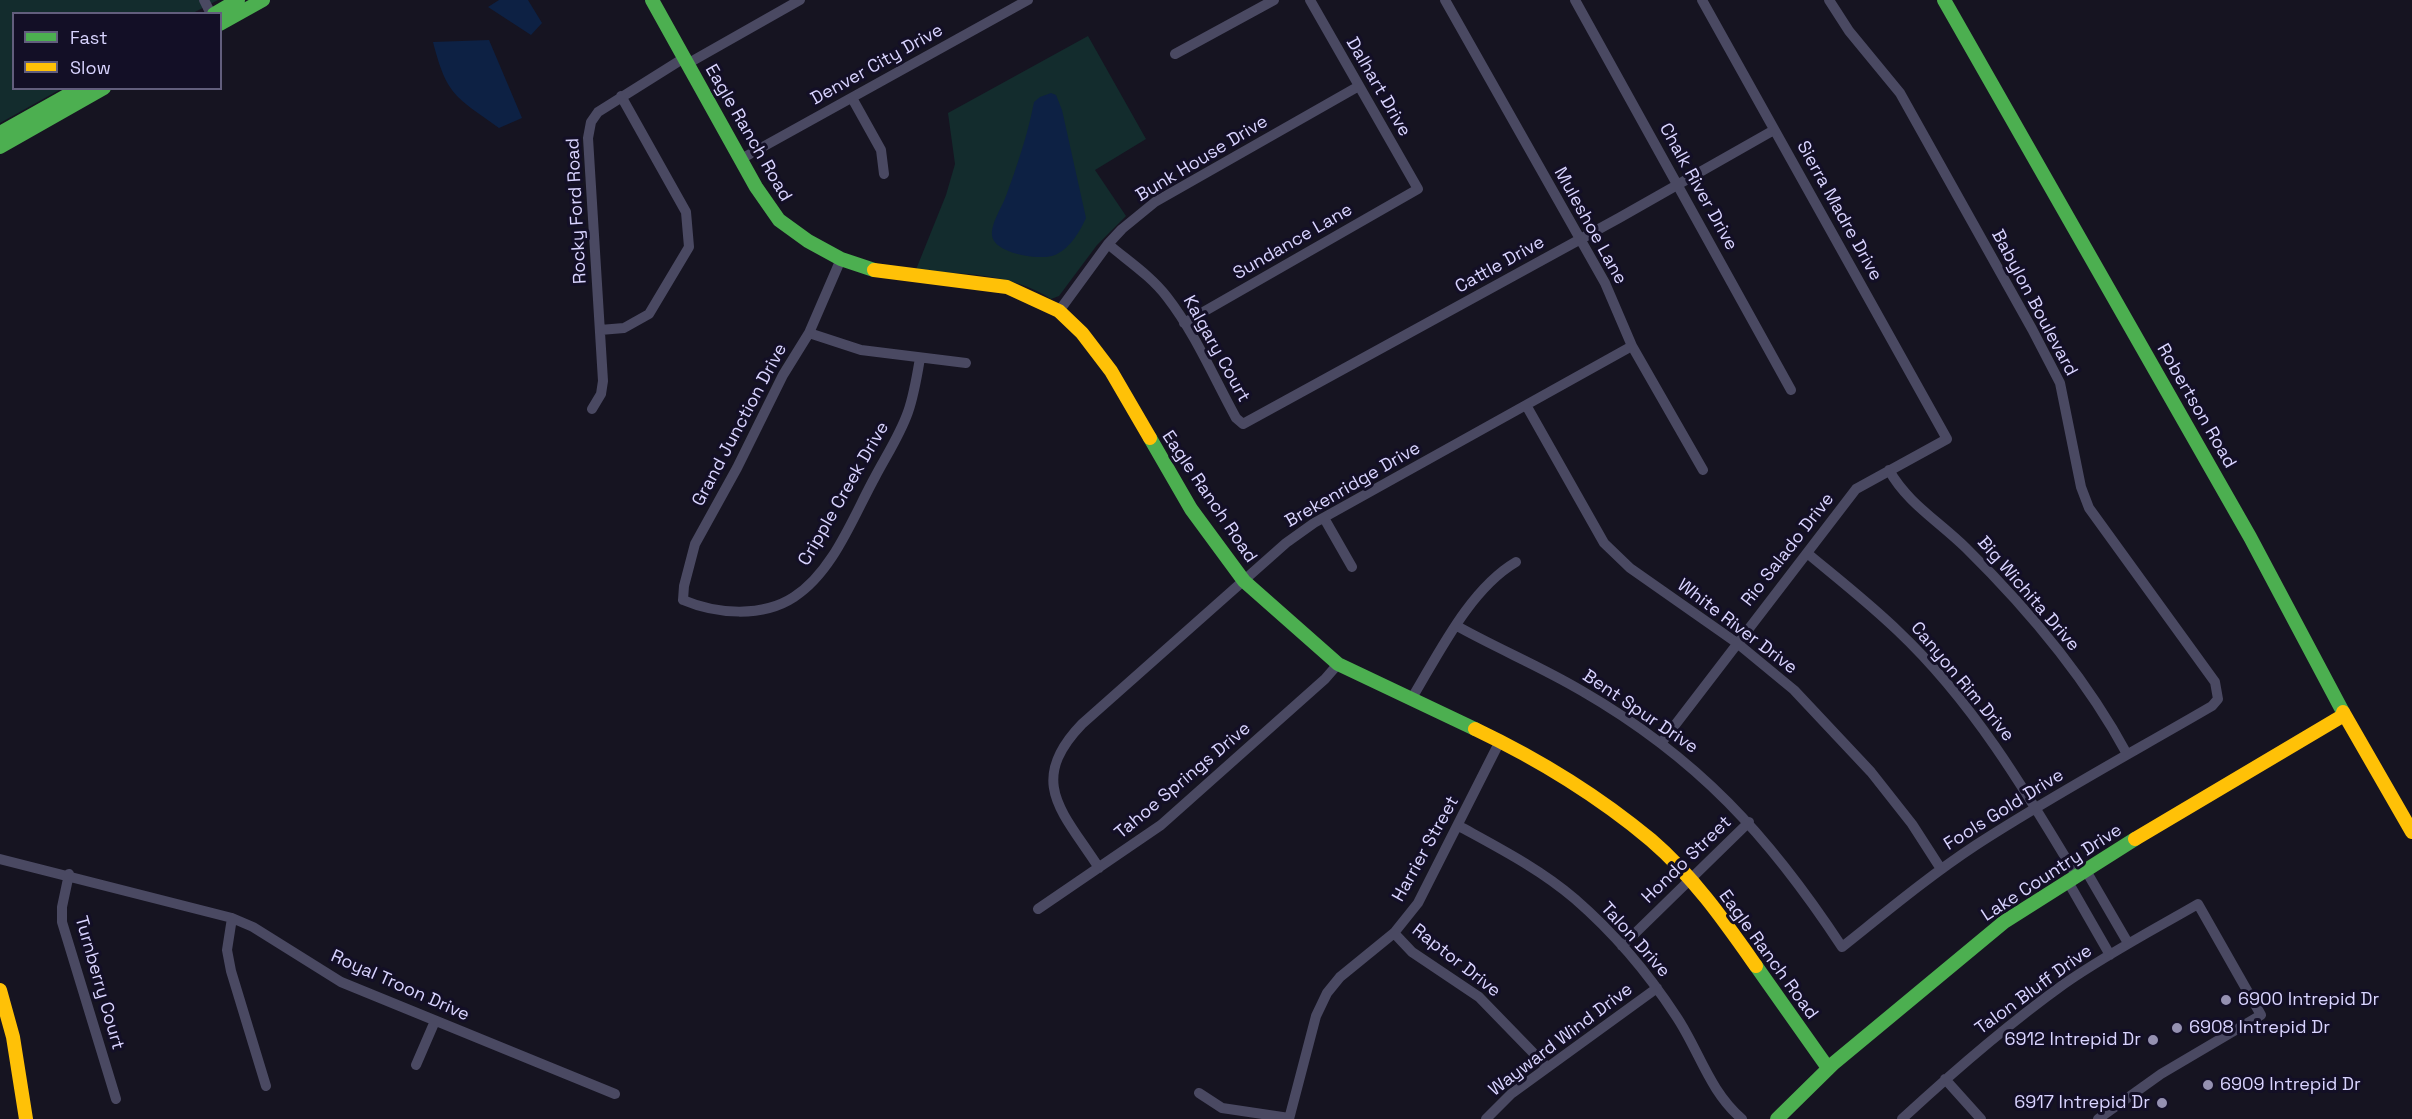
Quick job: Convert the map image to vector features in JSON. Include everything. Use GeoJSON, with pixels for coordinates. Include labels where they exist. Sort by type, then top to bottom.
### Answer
{"type":"FeatureCollection","features":[{"type":"Feature","properties":{"kind":"street"},"geometry":{"type":"LineString","coordinates":[[217,12],[238,0]]}},
{"type":"Feature","properties":{"kind":"street"},"geometry":{"type":"LineString","coordinates":[[222,23],[263,0]]}},
{"type":"Feature","properties":{"kind":"street","name":"Eagle Ranch Road"},"geometry":{"type":"LineString","coordinates":[[652,0],[741,159],[779,220],[808,241],[841,259],[899,276],[1007,288],[1059,311],[1082,333],[1112,370],[1191,508],[1244,581],[1338,664],[1500,741],[1564,776],[1607,805],[1652,841],[1690,880],[1754,959],[1773,993],[1828,1068]]}},
{"type":"Feature","properties":{"kind":"street","name":"Rocky Ford Road"},"geometry":{"type":"LineString","coordinates":[[592,409],[601,394],[603,381],[588,138],[591,122],[598,112],[621,96],[800,0]]}},
{"type":"Feature","properties":{"kind":"street","name":"Denver City Drive"},"geometry":{"type":"LineString","coordinates":[[741,159],[1028,0]]}},
{"type":"Feature","properties":{"kind":"street"},"geometry":{"type":"LineString","coordinates":[[1175,54],[1274,0]]}},
{"type":"Feature","properties":{"kind":"street","name":"Dalhart Drive"},"geometry":{"type":"LineString","coordinates":[[1310,0],[1418,189]]}},
{"type":"Feature","properties":{"kind":"street","name":"Muleshoe Lane"},"geometry":{"type":"LineString","coordinates":[[1445,0],[1605,283],[1632,346],[1703,470]]}},
{"type":"Feature","properties":{"kind":"street","name":"Chalk River Drive"},"geometry":{"type":"LineString","coordinates":[[1575,0],[1791,390]]}},
{"type":"Feature","properties":{"kind":"street","name":"Sierra Madre Drive"},"geometry":{"type":"LineString","coordinates":[[1702,0],[1947,439]]}},
{"type":"Feature","properties":{"kind":"street","name":"Babylon Boulevard"},"geometry":{"type":"LineString","coordinates":[[1829,0],[1849,31],[1900,93],[2060,383],[2081,487],[2089,508],[2215,682],[2218,699],[2194,716]]}},
{"type":"Feature","properties":{"kind":"street","name":"Robertson Road"},"geometry":{"type":"LineString","coordinates":[[1944,0],[2250,537],[2344,715],[2412,832]]}},
{"type":"Feature","properties":{"kind":"street","name":"Bunk House Drive"},"geometry":{"type":"LineString","coordinates":[[1059,311],[1108,244],[1122,229],[1155,202],[1359,86]]}},
{"type":"Feature","properties":{"kind":"street"},"geometry":{"type":"LineString","coordinates":[[0,133],[76,90]]}},
{"type":"Feature","properties":{"kind":"street"},"geometry":{"type":"LineString","coordinates":[[0,147],[100,90]]}},
{"type":"Feature","properties":{"kind":"street"},"geometry":{"type":"LineString","coordinates":[[600,330],[624,328],[649,314],[689,247],[686,212],[621,96]]}},
{"type":"Feature","properties":{"kind":"street"},"geometry":{"type":"LineString","coordinates":[[852,98],[881,150],[884,174]]}},
{"type":"Feature","properties":{"kind":"street","name":"Cattle Drive"},"geometry":{"type":"LineString","coordinates":[[1241,423],[1248,423],[1774,130]]}},
{"type":"Feature","properties":{"kind":"street","name":"Sundance Lane"},"geometry":{"type":"LineString","coordinates":[[1184,323],[1418,189]]}},
{"type":"Feature","properties":{"kind":"street","name":"Kalgary Court"},"geometry":{"type":"LineString","coordinates":[[1108,244],[1155,283],[1184,323],[1236,418],[1241,423]]}},
{"type":"Feature","properties":{"kind":"street","name":"Grand Junction Drive"},"geometry":{"type":"LineString","coordinates":[[678,602],[695,544],[737,468],[783,375],[809,333],[841,259]]}},
{"type":"Feature","properties":{"kind":"street"},"geometry":{"type":"LineString","coordinates":[[809,333],[861,350],[966,363]]}},
{"type":"Feature","properties":{"kind":"street","name":"Brekenridge Drive"},"geometry":{"type":"LineString","coordinates":[[1099,868],[1053,791],[1052,775],[1063,743],[1286,543],[1324,518],[1632,346]]}},
{"type":"Feature","properties":{"kind":"street","name":"Cripple Creek Drive"},"geometry":{"type":"LineString","coordinates":[[678,602],[716,610],[749,611],[792,598],[812,583],[842,538],[902,427],[912,397],[920,358]]}},
{"type":"Feature","properties":{"kind":"street","name":"White River Drive"},"geometry":{"type":"LineString","coordinates":[[1526,405],[1604,543],[1629,568],[1737,643],[1794,690],[1838,735],[1912,825],[1941,869]]}},
{"type":"Feature","properties":{"kind":"street","name":"Rio Salado Drive"},"geometry":{"type":"LineString","coordinates":[[1662,742],[1856,489],[1947,439]]}},
{"type":"Feature","properties":{"kind":"street","name":"Big Wichita Drive"},"geometry":{"type":"LineString","coordinates":[[1889,470],[1897,485],[1966,547],[2044,633],[2086,689],[2127,754]]}},
{"type":"Feature","properties":{"kind":"street"},"geometry":{"type":"LineString","coordinates":[[1324,518],[1352,567]]}},
{"type":"Feature","properties":{"kind":"street","name":"Canyon Rim Drive"},"geometry":{"type":"LineString","coordinates":[[1807,553],[1898,631],[1949,686],[2002,754],[2076,875]]}},
{"type":"Feature","properties":{"kind":"street"},"geometry":{"type":"LineString","coordinates":[[1412,698],[1457,626],[1490,581],[1516,562]]}},
{"type":"Feature","properties":{"kind":"street","name":"Bent Spur Drive"},"geometry":{"type":"LineString","coordinates":[[1457,626],[1494,647],[1580,689],[1662,742],[1699,772],[1749,822],[1778,856],[1842,947]]}},
{"type":"Feature","properties":{"kind":"street","name":"Tahoe Springs Drive"},"geometry":{"type":"LineString","coordinates":[[1038,909],[1161,825],[1317,687],[1338,664]]}},
{"type":"Feature","properties":{"kind":"street","name":"Lake Country Drive"},"geometry":{"type":"LineString","coordinates":[[1777,1119],[1828,1068],[2004,922],[2076,875],[2344,715]]}},
{"type":"Feature","properties":{"kind":"street","name":"Fools Gold Drive"},"geometry":{"type":"LineString","coordinates":[[1842,947],[1941,869],[2036,807],[2194,716]]}},
{"type":"Feature","properties":{"kind":"street","name":"Harrier Street"},"geometry":{"type":"LineString","coordinates":[[1289,1119],[1316,1016],[1327,993],[1340,977],[1394,933],[1418,903],[1459,826],[1500,741]]}},
{"type":"Feature","properties":{"kind":"street","name":"Hondo Street"},"geometry":{"type":"LineString","coordinates":[[1622,946],[1749,822]]}},
{"type":"Feature","properties":{"kind":"street","name":"Talon Drive"},"geometry":{"type":"LineString","coordinates":[[1459,826],[1529,866],[1575,899],[1622,946],[1657,988],[1678,1018],[1707,1076],[1742,1119]]}},
{"type":"Feature","properties":{"kind":"street","name":"Royal Troon Drive"},"geometry":{"type":"LineString","coordinates":[[0,859],[69,874],[232,918],[253,927],[341,982],[615,1094]]}},
{"type":"Feature","properties":{"kind":"street","name":"Turnberry Court"},"geometry":{"type":"LineString","coordinates":[[69,874],[62,907],[62,922],[116,1099]]}},
{"type":"Feature","properties":{"kind":"street"},"geometry":{"type":"LineString","coordinates":[[2076,875],[2128,943]]}},
{"type":"Feature","properties":{"kind":"street"},"geometry":{"type":"LineString","coordinates":[[2076,875],[2110,955]]}},
{"type":"Feature","properties":{"kind":"street","name":"Talon Bluff Drive"},"geometry":{"type":"LineString","coordinates":[[1902,1119],[1945,1079],[2015,1021],[2128,943],[2198,904],[2261,1015],[2161,1074],[2098,1119]]}},
{"type":"Feature","properties":{"kind":"street"},"geometry":{"type":"LineString","coordinates":[[232,918],[227,950],[231,971],[266,1086]]}},
{"type":"Feature","properties":{"kind":"street","name":"Raptor Drive"},"geometry":{"type":"LineString","coordinates":[[1394,933],[1412,952],[1479,997],[1547,1067]]}},
{"type":"Feature","properties":{"kind":"street","name":"Wayward Wind Drive"},"geometry":{"type":"LineString","coordinates":[[1486,1119],[1511,1094],[1657,988]]}},
{"type":"Feature","properties":{"kind":"street"},"geometry":{"type":"LineString","coordinates":[[0,990],[14,1037],[26,1119]]}},
{"type":"Feature","properties":{"kind":"street"},"geometry":{"type":"LineString","coordinates":[[416,1065],[435,1021]]}},
{"type":"Feature","properties":{"kind":"street"},"geometry":{"type":"LineString","coordinates":[[1945,1079],[1981,1119]]}},
{"type":"Feature","properties":{"kind":"street"},"geometry":{"type":"LineString","coordinates":[[1199,1093],[1222,1108],[1289,1119]]}},
{"type":"Feature","properties":{"kind":"green space"},"geometry":{"type":"Polygon","coordinates":[[[0,0],[218,0],[195,12],[12,12],[12,90],[59,90],[0,123],[0,0]]]}},
{"type":"Feature","properties":{"kind":"green space"},"geometry":{"type":"Polygon","coordinates":[[[1088,36],[1146,139],[1095,170],[1126,216],[1097,245],[1059,296],[1051,299],[1004,279],[968,274],[915,272],[946,195],[955,164],[948,113],[1088,36]]]}},
{"type":"Feature","properties":{"kind":"water"},"geometry":{"type":"Polygon","coordinates":[[[499,0],[528,0],[542,23],[531,35],[488,7],[499,0]]]}},
{"type":"Feature","properties":{"kind":"water"},"geometry":{"type":"Polygon","coordinates":[[[489,40],[522,118],[499,128],[462,101],[448,85],[433,42],[489,40]]]}},
{"type":"Feature","properties":{"kind":"water"},"geometry":{"type":"Polygon","coordinates":[[[1051,93],[1056,95],[1062,110],[1086,218],[1074,238],[1062,251],[1051,256],[1031,257],[1001,247],[995,242],[992,230],[1018,162],[1034,102],[1051,93]]]}},
{"type":"Feature","properties":{"kind":"traffic: fast"},"geometry":{"type":"LineString","coordinates":[[217,12],[238,0]]}},
{"type":"Feature","properties":{"kind":"traffic: fast"},"geometry":{"type":"LineString","coordinates":[[222,23],[263,0]]}},
{"type":"Feature","properties":{"kind":"traffic: fast"},"geometry":{"type":"LineString","coordinates":[[652,0],[756,187],[779,220],[808,241],[841,259],[874,270]]}},
{"type":"Feature","properties":{"kind":"traffic: fast"},"geometry":{"type":"LineString","coordinates":[[1944,0],[2250,537],[2343,712]]}},
{"type":"Feature","properties":{"kind":"traffic: fast"},"geometry":{"type":"LineString","coordinates":[[0,133],[76,90]]}},
{"type":"Feature","properties":{"kind":"traffic: fast"},"geometry":{"type":"LineString","coordinates":[[0,147],[100,90]]}},
{"type":"Feature","properties":{"kind":"traffic: fast"},"geometry":{"type":"LineString","coordinates":[[1150,438],[1191,509],[1244,581],[1338,664],[1475,729]]}},
{"type":"Feature","properties":{"kind":"traffic: fast"},"geometry":{"type":"LineString","coordinates":[[1777,1119],[1834,1063],[2004,922],[2135,839]]}},
{"type":"Feature","properties":{"kind":"traffic: fast"},"geometry":{"type":"LineString","coordinates":[[1756,966],[1828,1068]]}},
{"type":"Feature","properties":{"kind":"traffic: slow"},"geometry":{"type":"LineString","coordinates":[[874,270],[1007,287],[1059,311],[1082,333],[1111,371],[1150,438]]}},
{"type":"Feature","properties":{"kind":"traffic: slow"},"geometry":{"type":"LineString","coordinates":[[2343,712],[2412,832]]}},
{"type":"Feature","properties":{"kind":"traffic: slow"},"geometry":{"type":"LineString","coordinates":[[2135,839],[2344,715]]}},
{"type":"Feature","properties":{"kind":"traffic: slow"},"geometry":{"type":"LineString","coordinates":[[1475,729],[1566,779],[1610,808],[1651,840],[1695,884],[1756,966]]}},
{"type":"Feature","properties":{"kind":"traffic: slow"},"geometry":{"type":"LineString","coordinates":[[0,990],[13,1037],[26,1119]]}},
{"type":"Feature","properties":{"kind":"place","name":"6900 Intrepid Dr"},"geometry":{"type":"Point","coordinates":[2226,1000]}},
{"type":"Feature","properties":{"kind":"place","name":"6908 Intrepid Dr"},"geometry":{"type":"Point","coordinates":[2177,1028]}},
{"type":"Feature","properties":{"kind":"place","name":"6912 Intrepid Dr"},"geometry":{"type":"Point","coordinates":[2153,1040]}},
{"type":"Feature","properties":{"kind":"place","name":"6909 Intrepid Dr"},"geometry":{"type":"Point","coordinates":[2208,1085]}},
{"type":"Feature","properties":{"kind":"place","name":"6917 Intrepid Dr"},"geometry":{"type":"Point","coordinates":[2162,1103]}}]}
